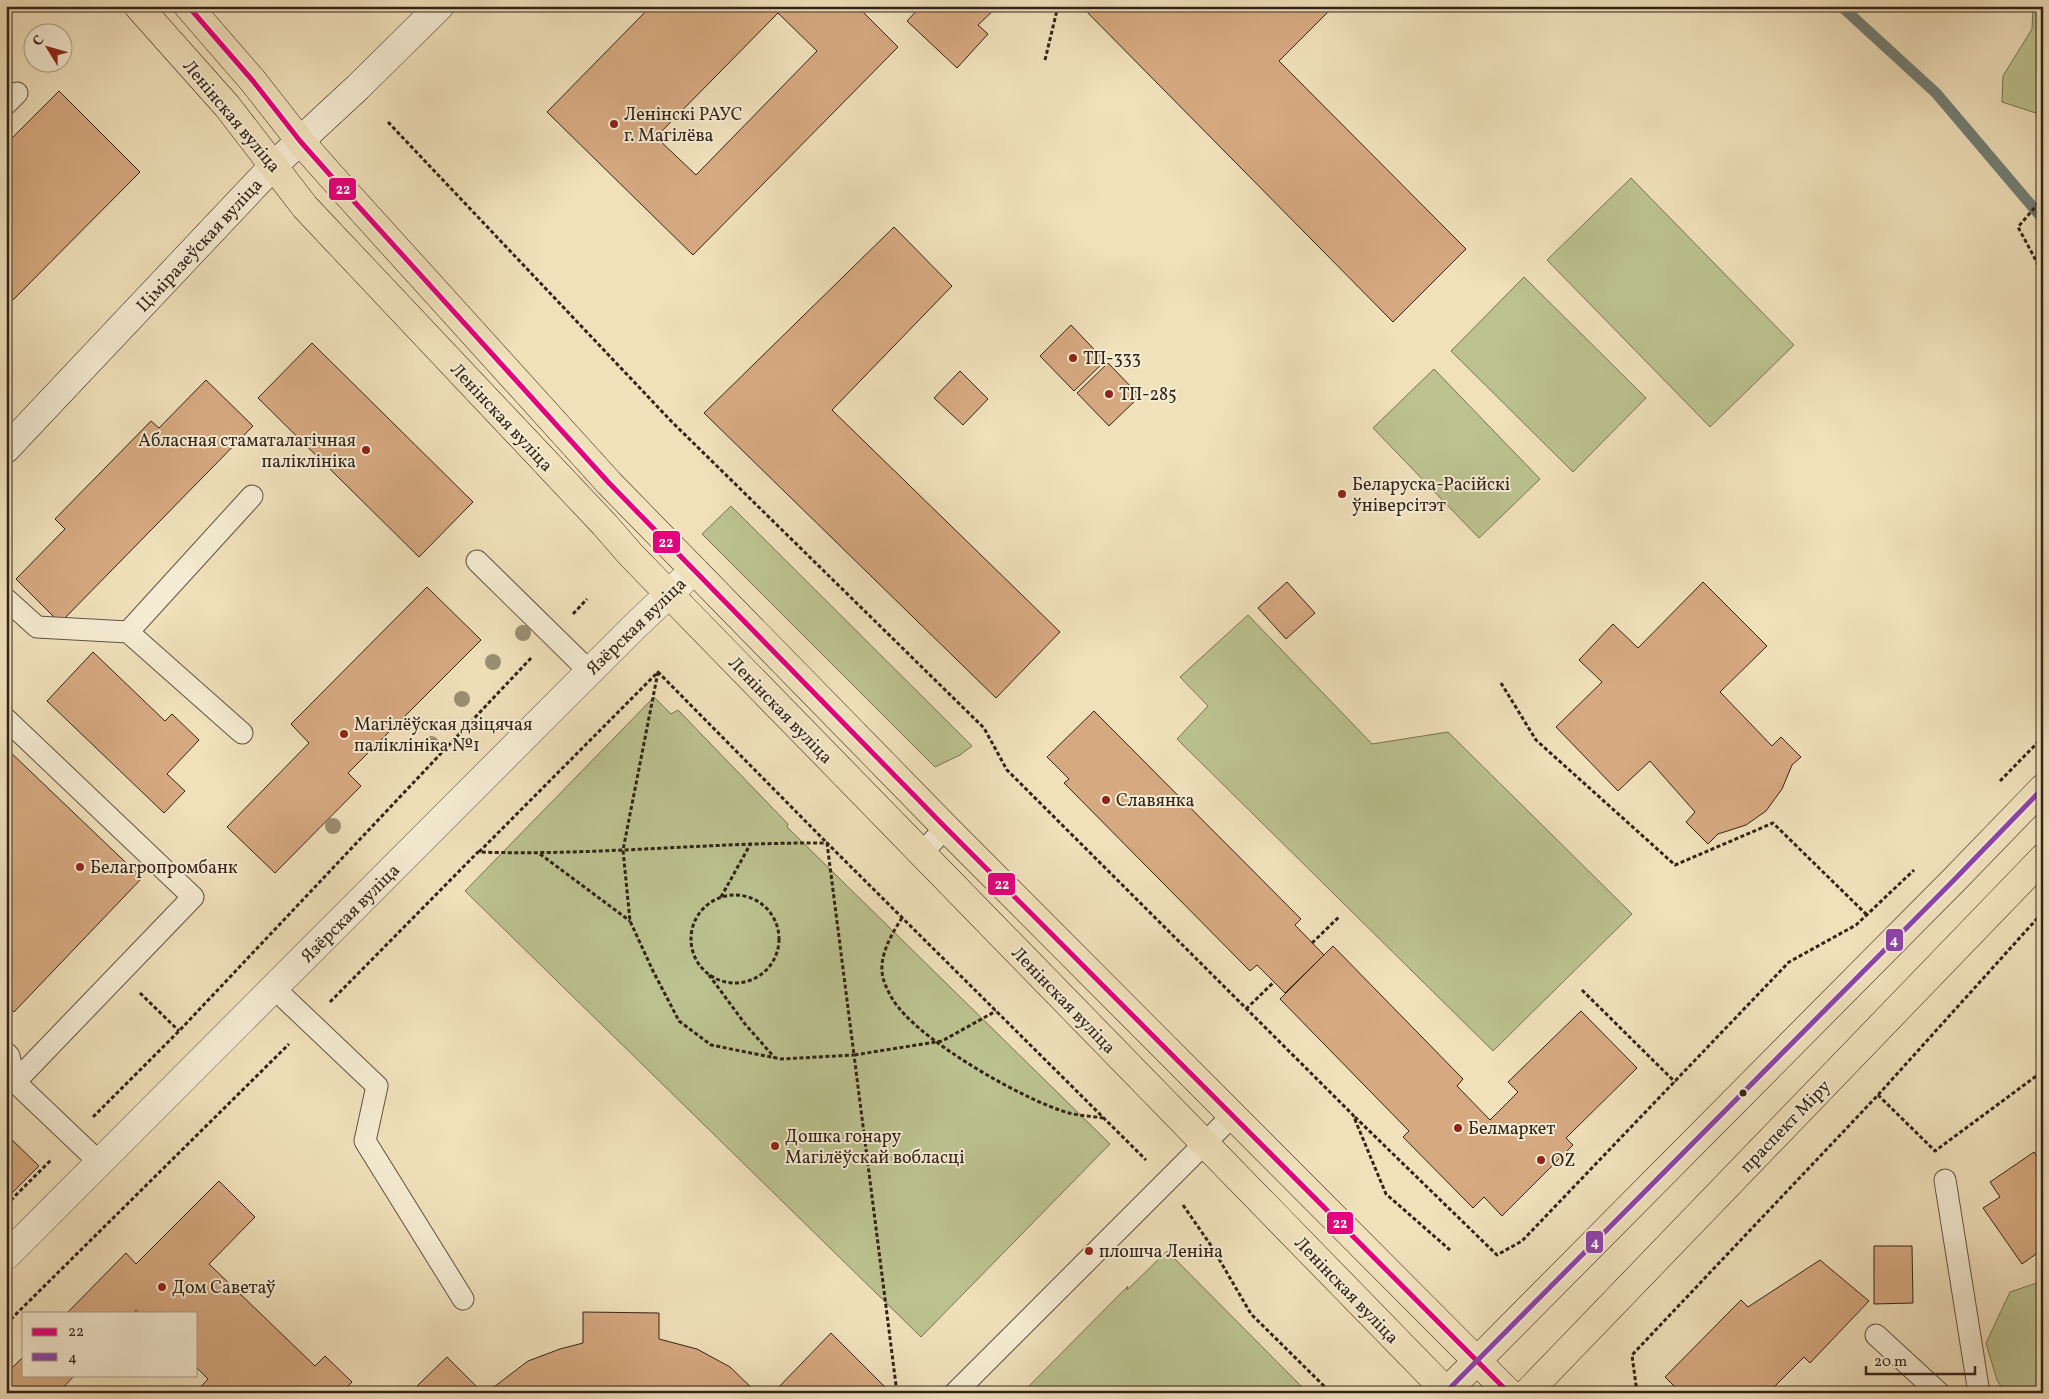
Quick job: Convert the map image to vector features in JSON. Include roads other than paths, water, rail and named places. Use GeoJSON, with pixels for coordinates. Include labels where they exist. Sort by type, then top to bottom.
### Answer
{"type":"FeatureCollection","features":[{"type":"Feature","properties":{"kind":"main road","name":"Ленінская вуліца"},"geometry":{"type":"LineString","coordinates":[[138,6],[227,106],[305,207],[668,594],[1446,1392]]}},
{"type":"Feature","properties":{"kind":"main road","name":"Ленінская вуліца"},"geometry":{"type":"LineString","coordinates":[[188,6],[253,81],[300,141],[609,483],[946,828],[1509,1393]]}},
{"type":"Feature","properties":{"kind":"main road"},"geometry":{"type":"LineString","coordinates":[[1446,1392],[2043,788]]}},
{"type":"Feature","properties":{"kind":"main road","name":"праспект Міру"},"geometry":{"type":"LineString","coordinates":[[1526,1393],[2043,858]]}},
{"type":"Feature","properties":{"kind":"street","name":"Ціміразеўская вуліца"},"geometry":{"type":"LineString","coordinates":[[6,449],[274,165],[440,6]]}},
{"type":"Feature","properties":{"kind":"street","name":"Язёрская вуліца"},"geometry":{"type":"LineString","coordinates":[[6,1256],[589,671],[694,570]]}},
{"type":"Feature","properties":{"kind":"lane"},"geometry":{"type":"LineString","coordinates":[[128,632],[252,496]]}},
{"type":"Feature","properties":{"kind":"lane"},"geometry":{"type":"LineString","coordinates":[[477,561],[589,671]]}},
{"type":"Feature","properties":{"kind":"lane"},"geometry":{"type":"LineString","coordinates":[[6,599],[37,627],[128,632],[242,733]]}},
{"type":"Feature","properties":{"kind":"lane"},"geometry":{"type":"LineString","coordinates":[[6,719],[193,897],[15,1082]]}},
{"type":"Feature","properties":{"kind":"lane"},"geometry":{"type":"LineString","coordinates":[[920,854],[946,828]]}},
{"type":"Feature","properties":{"kind":"lane"},"geometry":{"type":"LineString","coordinates":[[274,988],[378,1086],[365,1141],[464,1299]]}},
{"type":"Feature","properties":{"kind":"lane"},"geometry":{"type":"LineString","coordinates":[[6,1053],[9,1056],[15,1082],[100,1163]]}},
{"type":"Feature","properties":{"kind":"lane"},"geometry":{"type":"LineString","coordinates":[[954,1393],[1233,1115]]}},
{"type":"Feature","properties":{"kind":"lane"},"geometry":{"type":"LineString","coordinates":[[1945,1180],[1980,1393]]}},
{"type":"Feature","properties":{"kind":"lane"},"geometry":{"type":"LineString","coordinates":[[1876,1336],[1939,1393]]}},
{"type":"Feature","properties":{"kind":"waterway"},"geometry":{"type":"LineString","coordinates":[[1841,6],[1936,93],[2043,219]]}},
{"type":"Feature","properties":{"kind":"place","name":"Ленінскі РАУС г. Магілёва"},"geometry":{"type":"Point","coordinates":[614,124]}},
{"type":"Feature","properties":{"kind":"place","name":"ТП-333"},"geometry":{"type":"Point","coordinates":[1073,358]}},
{"type":"Feature","properties":{"kind":"place","name":"ТП-285"},"geometry":{"type":"Point","coordinates":[1109,394]}},
{"type":"Feature","properties":{"kind":"place","name":"Абласная стаматалагічная паліклініка"},"geometry":{"type":"Point","coordinates":[366,450]}},
{"type":"Feature","properties":{"kind":"place","name":"Беларуска-Расійскі ўніверсітэт"},"geometry":{"type":"Point","coordinates":[1342,494]}},
{"type":"Feature","properties":{"kind":"place","name":"Магілёўская дзіцячая паліклініка №1"},"geometry":{"type":"Point","coordinates":[344,734]}},
{"type":"Feature","properties":{"kind":"place","name":"Славянка"},"geometry":{"type":"Point","coordinates":[1106,800]}},
{"type":"Feature","properties":{"kind":"place","name":"Белагропромбанк"},"geometry":{"type":"Point","coordinates":[80,867]}},
{"type":"Feature","properties":{"kind":"place","name":"Белмаркет"},"geometry":{"type":"Point","coordinates":[1458,1128]}},
{"type":"Feature","properties":{"kind":"place","name":"Дошка гонару Магілёўскай вобласці"},"geometry":{"type":"Point","coordinates":[775,1146]}},
{"type":"Feature","properties":{"kind":"place","name":"OZ"},"geometry":{"type":"Point","coordinates":[1541,1160]}},
{"type":"Feature","properties":{"kind":"place","name":"плошча Леніна"},"geometry":{"type":"Point","coordinates":[1089,1251]}},
{"type":"Feature","properties":{"kind":"place","name":"Дом Саветаў"},"geometry":{"type":"Point","coordinates":[162,1287]}}]}
